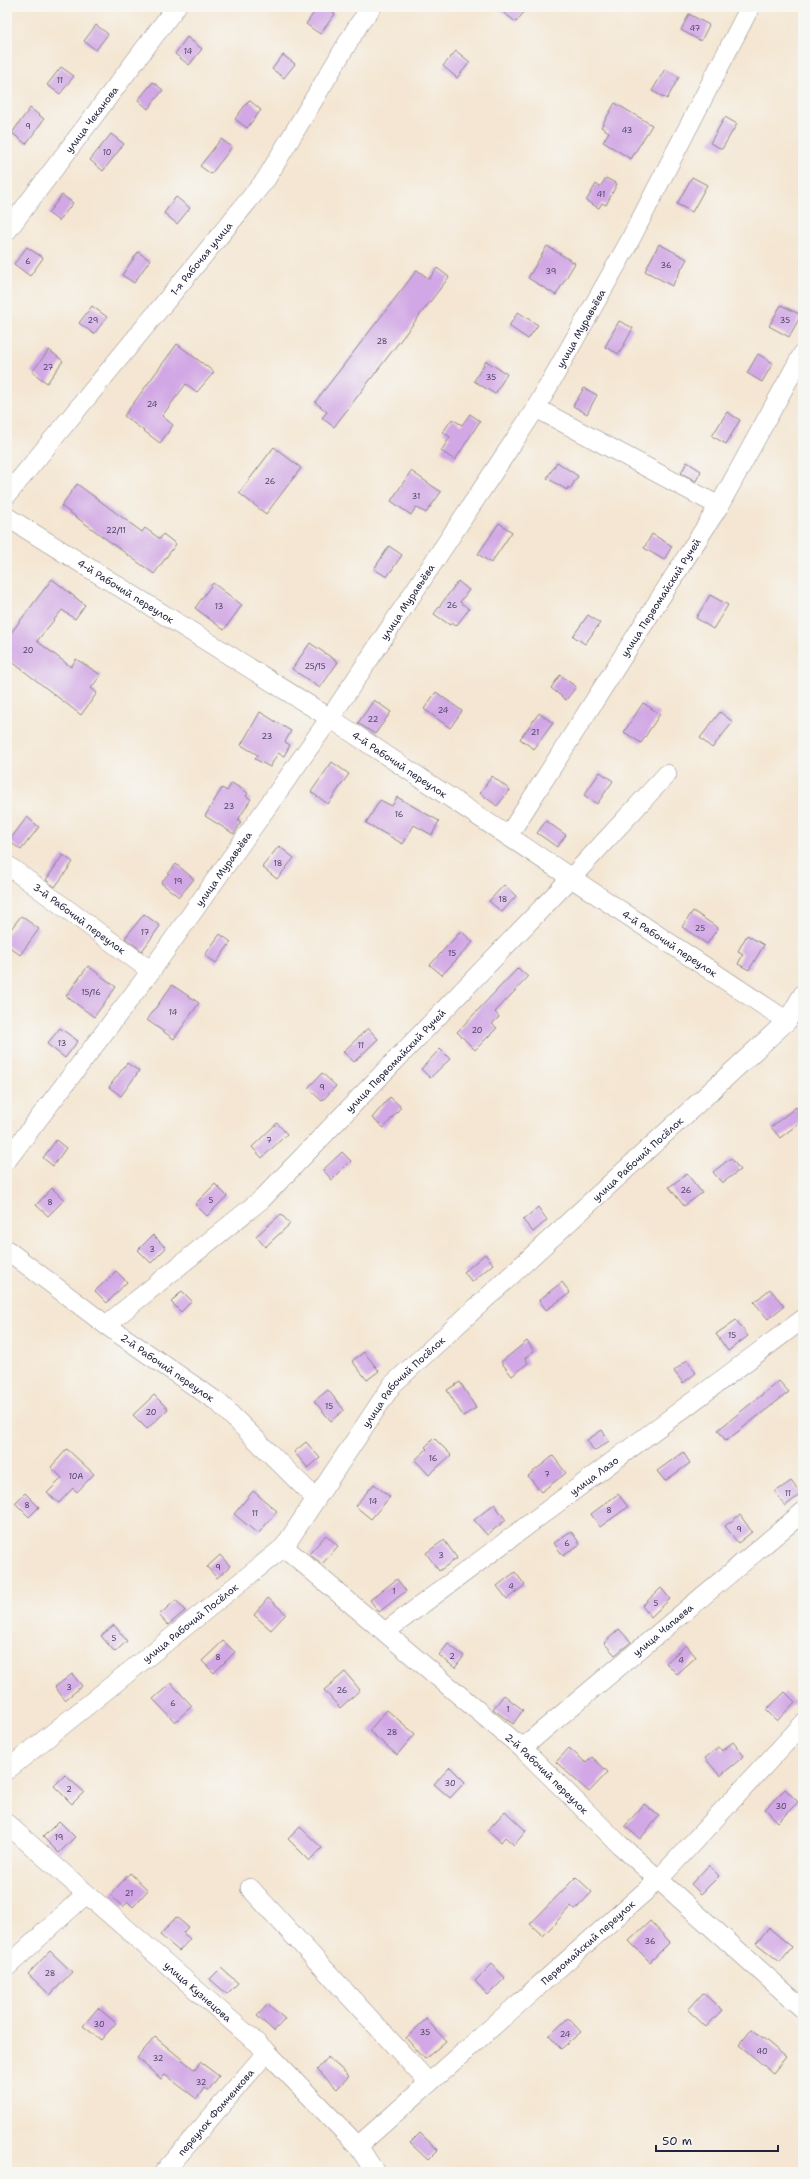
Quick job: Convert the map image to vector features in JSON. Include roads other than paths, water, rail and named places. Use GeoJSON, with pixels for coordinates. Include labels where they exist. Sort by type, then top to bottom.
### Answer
{"type":"FeatureCollection","features":[{"type":"Feature","properties":{"kind":"street","name":"улица Чеканова"},"geometry":{"type":"LineString","coordinates":[[7,231],[176,7]]}},
{"type":"Feature","properties":{"kind":"street","name":"1-я Рабочая улица"},"geometry":{"type":"LineString","coordinates":[[7,495],[266,179],[359,24],[372,7]]}},
{"type":"Feature","properties":{"kind":"street","name":"улица Муравьёва"},"geometry":{"type":"LineString","coordinates":[[7,1160],[151,971],[330,718],[536,408],[628,246],[750,7]]}},
{"type":"Feature","properties":{"kind":"street","name":"улица Первомайский Ручей"},"geometry":{"type":"LineString","coordinates":[[508,836],[719,506],[803,353]]}},
{"type":"Feature","properties":{"kind":"street"},"geometry":{"type":"LineString","coordinates":[[536,408],[719,506]]}},
{"type":"Feature","properties":{"kind":"street","name":"4-й Рабочий переулок"},"geometry":{"type":"LineString","coordinates":[[7,517],[330,718],[571,878],[795,1017]]}},
{"type":"Feature","properties":{"kind":"street","name":"улица Первомайский Ручей"},"geometry":{"type":"LineString","coordinates":[[106,1325],[262,1199],[571,878],[666,774]]}},
{"type":"Feature","properties":{"kind":"street","name":"3-й Рабочий переулок"},"geometry":{"type":"LineString","coordinates":[[7,866],[151,971]]}},
{"type":"Feature","properties":{"kind":"street","name":"улица Рабочий Посёлок"},"geometry":{"type":"LineString","coordinates":[[7,1770],[284,1546],[392,1385],[795,1017],[803,994]]}},
{"type":"Feature","properties":{"kind":"street","name":"2-й Рабочий переулок"},"geometry":{"type":"LineString","coordinates":[[7,1250],[106,1325],[219,1403],[316,1498]]}},
{"type":"Feature","properties":{"kind":"street","name":"улица Лазо"},"geometry":{"type":"LineString","coordinates":[[385,1632],[803,1319]]}},
{"type":"Feature","properties":{"kind":"street","name":"улица Чапаева"},"geometry":{"type":"LineString","coordinates":[[522,1748],[803,1512]]}},
{"type":"Feature","properties":{"kind":"street","name":"2-й Рабочий переулок"},"geometry":{"type":"LineString","coordinates":[[284,1546],[522,1748],[620,1845],[803,2009]]}},
{"type":"Feature","properties":{"kind":"street","name":"Первомайский переулок"},"geometry":{"type":"LineString","coordinates":[[358,2146],[658,1880],[803,1724]]}},
{"type":"Feature","properties":{"kind":"street","name":"улица Кузнецова"},"geometry":{"type":"LineString","coordinates":[[7,1824],[267,2052],[358,2146],[376,2172]]}},
{"type":"Feature","properties":{"kind":"street"},"geometry":{"type":"LineString","coordinates":[[250,1888],[429,2083]]}},
{"type":"Feature","properties":{"kind":"street"},"geometry":{"type":"LineString","coordinates":[[7,1967],[86,1894]]}},
{"type":"Feature","properties":{"kind":"street","name":"переулок Фомченкова"},"geometry":{"type":"LineString","coordinates":[[164,2172],[267,2052]]}}]}
